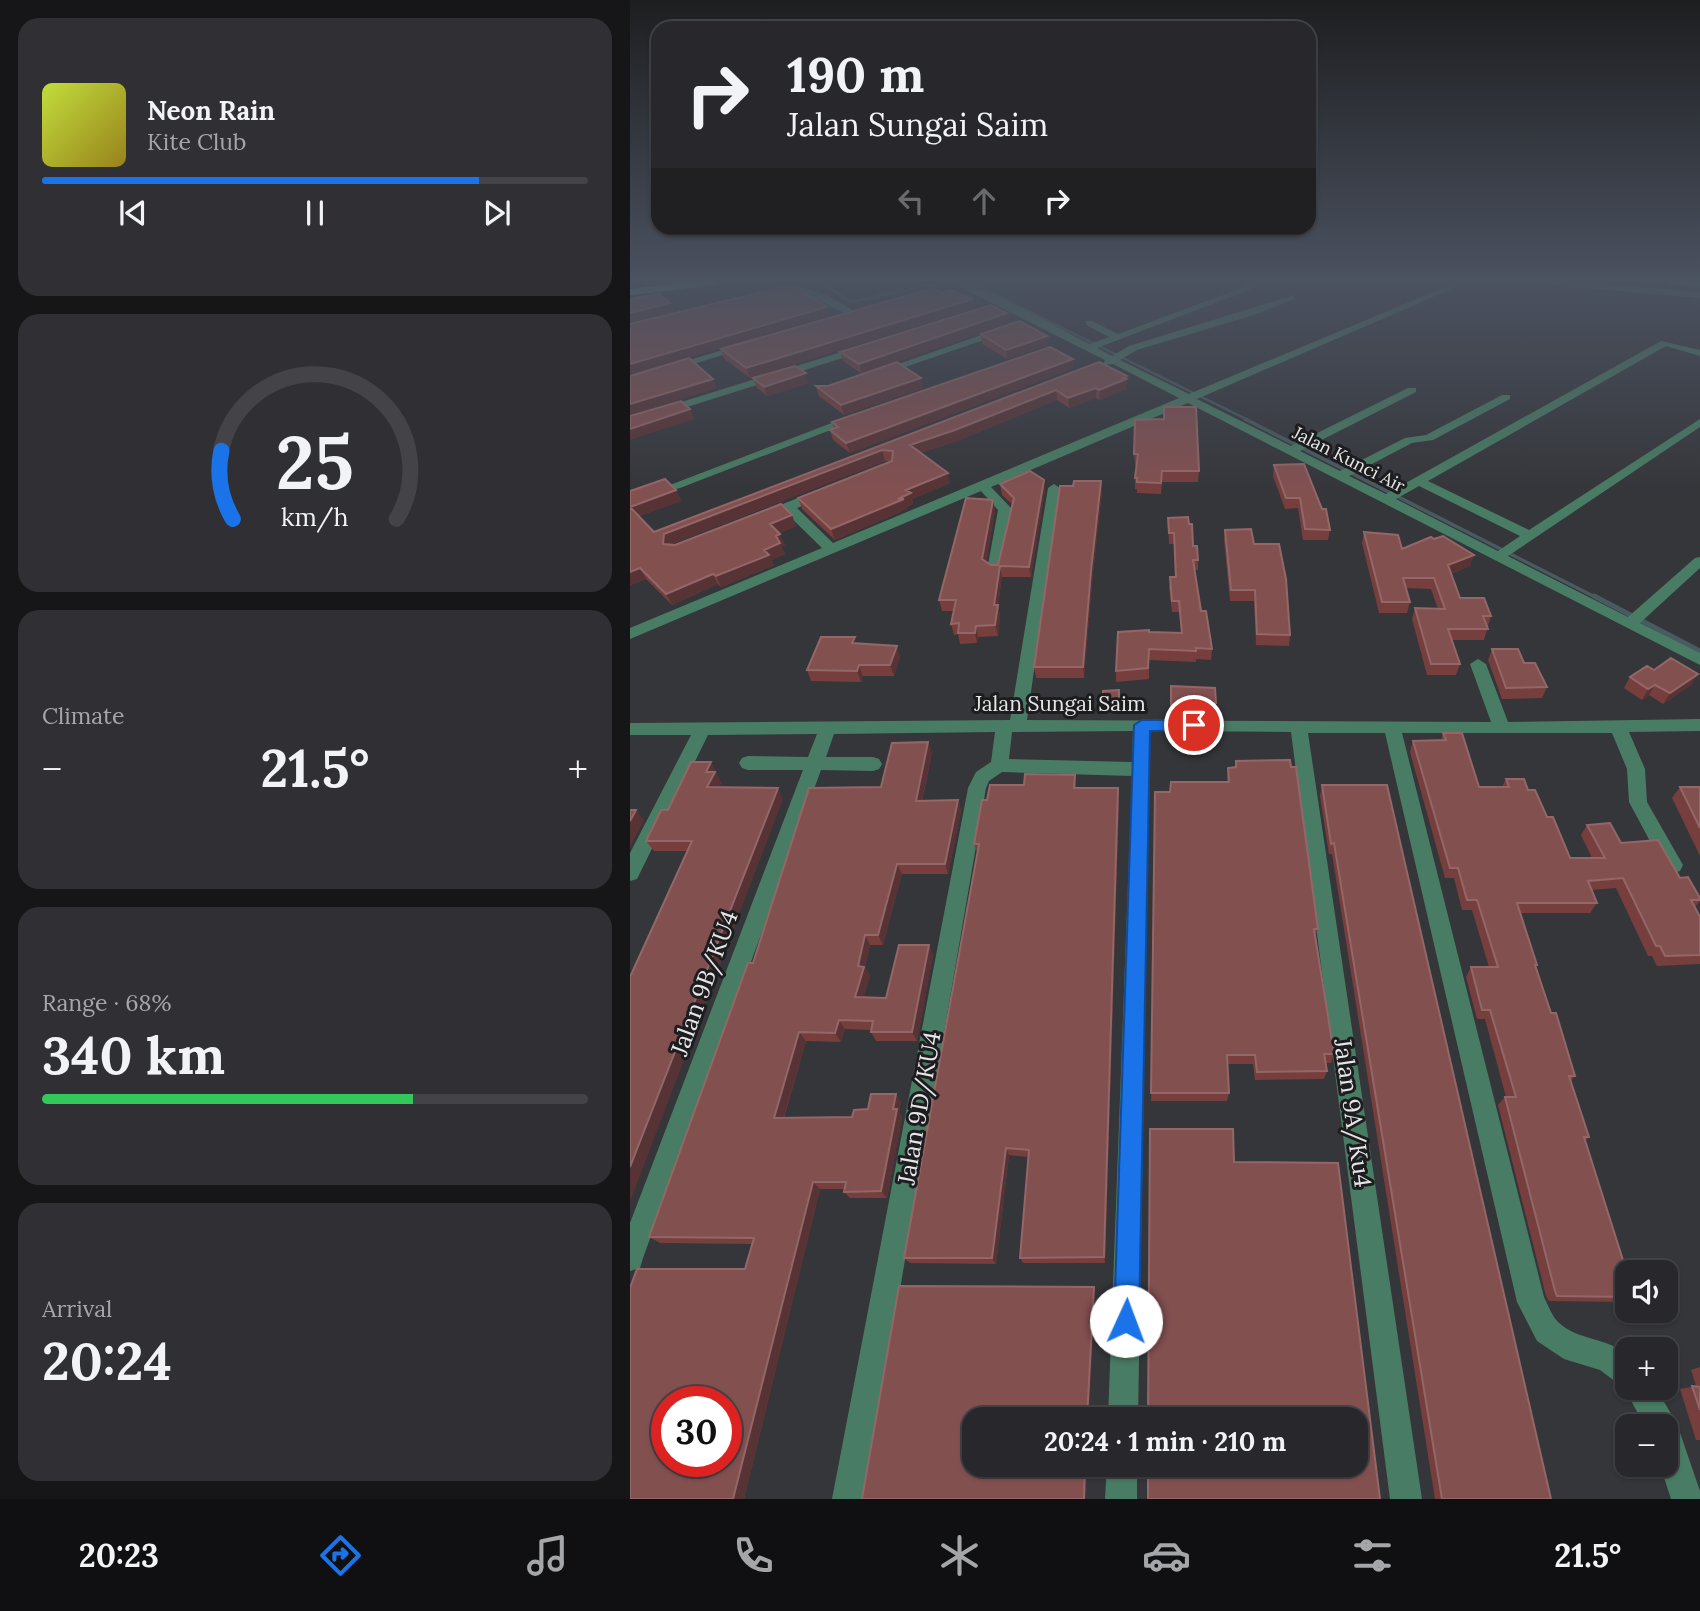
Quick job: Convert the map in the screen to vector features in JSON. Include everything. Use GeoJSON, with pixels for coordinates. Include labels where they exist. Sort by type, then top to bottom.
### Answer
{"type":"FeatureCollection","features":[{"type":"Feature","properties":{"kind":"street"},"geometry":{"type":"LineString","coordinates":[[630,381],[728,352]]}},
{"type":"Feature","properties":{"kind":"street"},"geometry":{"type":"LineString","coordinates":[[630,422],[853,352]]}},
{"type":"Feature","properties":{"kind":"street"},"geometry":{"type":"LineString","coordinates":[[865,378],[941,352]]}},
{"type":"Feature","properties":{"kind":"street","name":"Jalan Kunci Air"},"geometry":{"type":"LineString","coordinates":[[1107,352],[1189,397],[1297,447],[1635,619],[1700,660]]}},
{"type":"Feature","properties":{"kind":"street"},"geometry":{"type":"LineString","coordinates":[[1101,365],[1133,352]]}},
{"type":"Feature","properties":{"kind":"street"},"geometry":{"type":"LineString","coordinates":[[630,635],[1299,352]]}},
{"type":"Feature","properties":{"kind":"street"},"geometry":{"type":"LineString","coordinates":[[1393,496],[1649,352]]}},
{"type":"Feature","properties":{"kind":"street"},"geometry":{"type":"LineString","coordinates":[[1297,447],[1412,390]]}},
{"type":"Feature","properties":{"kind":"street"},"geometry":{"type":"LineString","coordinates":[[1346,472],[1409,440],[1429,438],[1506,397]]}},
{"type":"Feature","properties":{"kind":"street"},"geometry":{"type":"LineString","coordinates":[[676,485],[866,413]]}},
{"type":"Feature","properties":{"kind":"street"},"geometry":{"type":"LineString","coordinates":[[1505,552],[1700,422]]}},
{"type":"Feature","properties":{"kind":"street"},"geometry":{"type":"LineString","coordinates":[[1419,481],[1530,536]]}},
{"type":"Feature","properties":{"kind":"street"},"geometry":{"type":"LineString","coordinates":[[982,485],[1005,509],[994,570]]}},
{"type":"Feature","properties":{"kind":"street"},"geometry":{"type":"LineString","coordinates":[[831,549],[782,509],[839,486]]}},
{"type":"Feature","properties":{"kind":"street"},"geometry":{"type":"LineString","coordinates":[[1054,488],[1011,726],[999,765],[1141,769]]}},
{"type":"Feature","properties":{"kind":"street"},"geometry":{"type":"LineString","coordinates":[[1635,619],[1700,561]]}},
{"type":"Feature","properties":{"kind":"street"},"geometry":{"type":"LineString","coordinates":[[1478,664],[1502,727]]}},
{"type":"Feature","properties":{"kind":"street","name":"Jalan Sungai Saim"},"geometry":{"type":"LineString","coordinates":[[630,729],[1700,724]]}},
{"type":"Feature","properties":{"kind":"street"},"geometry":{"type":"LineString","coordinates":[[1123,1407],[1142,725]]}},
{"type":"Feature","properties":{"kind":"street"},"geometry":{"type":"LineString","coordinates":[[1617,725],[1636,769],[1638,802],[1673,865]]}},
{"type":"Feature","properties":{"kind":"street","name":"Jalan 9A/Ku4"},"geometry":{"type":"LineString","coordinates":[[1299,726],[1406,1499]]}},
{"type":"Feature","properties":{"kind":"street"},"geometry":{"type":"LineString","coordinates":[[630,873],[703,727]]}},
{"type":"Feature","properties":{"kind":"street","name":"Jalan 9B/KU4"},"geometry":{"type":"LineString","coordinates":[[630,1258],[828,727]]}},
{"type":"Feature","properties":{"kind":"street"},"geometry":{"type":"LineString","coordinates":[[1392,727],[1531,1302],[1547,1331],[1574,1349],[1608,1357],[1615,1363]]}},
{"type":"Feature","properties":{"kind":"street"},"geometry":{"type":"LineString","coordinates":[[748,762],[873,764]]}},
{"type":"Feature","properties":{"kind":"street","name":"Jalan 9D/KU4"},"geometry":{"type":"LineString","coordinates":[[848,1499],[977,788],[982,777],[999,765]]}},
{"type":"Feature","properties":{"kind":"street"},"geometry":{"type":"LineString","coordinates":[[1678,1472],[1687,1499]]}},
{"type":"Feature","properties":{"kind":"street"},"geometry":{"type":"LineString","coordinates":[[1121,1499],[1122,1477]]}},
{"type":"Feature","properties":{"kind":"building"},"geometry":{"type":"Polygon","coordinates":[[[630,352],[672,352],[630,364],[630,352]]]}},
{"type":"Feature","properties":{"kind":"building"},"geometry":{"type":"Polygon","coordinates":[[[725,352],[799,352],[746,368],[725,352]]]}},
{"type":"Feature","properties":{"kind":"building"},"geometry":{"type":"Polygon","coordinates":[[[840,352],[894,352],[859,364],[840,352]]]}},
{"type":"Feature","properties":{"kind":"building"},"geometry":{"type":"Polygon","coordinates":[[[1036,352],[1059,352],[1073,359],[846,443],[830,430],[838,427],[832,422],[1036,352]]]}},
{"type":"Feature","properties":{"kind":"building"},"geometry":{"type":"Polygon","coordinates":[[[689,358],[713,379],[630,404],[630,376],[689,358]]]}},
{"type":"Feature","properties":{"kind":"building"},"geometry":{"type":"Polygon","coordinates":[[[897,362],[921,378],[841,405],[816,386],[828,386],[897,362]]]}},
{"type":"Feature","properties":{"kind":"building"},"geometry":{"type":"Polygon","coordinates":[[[1099,362],[1127,376],[1123,378],[1126,379],[1099,390],[1096,388],[1068,398],[1056,390],[910,445],[948,473],[906,490],[911,493],[898,499],[904,499],[831,529],[798,498],[892,461],[893,451],[882,450],[664,534],[663,544],[675,545],[781,504],[792,515],[770,524],[780,534],[776,536],[780,543],[764,550],[769,555],[666,594],[640,568],[630,572],[630,507],[654,532],[1099,362]]]}},
{"type":"Feature","properties":{"kind":"building"},"geometry":{"type":"Polygon","coordinates":[[[795,366],[806,373],[764,387],[753,378],[795,366]]]}},
{"type":"Feature","properties":{"kind":"building"},"geometry":{"type":"Polygon","coordinates":[[[681,401],[690,409],[630,429],[630,416],[681,401]]]}},
{"type":"Feature","properties":{"kind":"building"},"geometry":{"type":"Polygon","coordinates":[[[1164,407],[1196,407],[1199,471],[1162,471],[1161,483],[1137,482],[1135,420],[1164,419],[1164,407]]]}},
{"type":"Feature","properties":{"kind":"building"},"geometry":{"type":"Polygon","coordinates":[[[1304,464],[1322,509],[1326,509],[1330,530],[1305,529],[1300,498],[1286,498],[1274,465],[1304,464]]]}},
{"type":"Feature","properties":{"kind":"building"},"geometry":{"type":"Polygon","coordinates":[[[1030,471],[1044,480],[1029,567],[1000,566],[994,605],[998,605],[995,625],[976,626],[975,633],[958,633],[959,623],[951,624],[956,600],[939,600],[966,498],[993,500],[982,559],[991,565],[998,565],[1014,498],[1000,484],[1030,471]]]}},
{"type":"Feature","properties":{"kind":"building"},"geometry":{"type":"Polygon","coordinates":[[[665,479],[676,490],[630,507],[630,491],[665,479]]]}},
{"type":"Feature","properties":{"kind":"building"},"geometry":{"type":"Polygon","coordinates":[[[1074,481],[1101,481],[1083,667],[1034,667],[1060,486],[1073,486],[1074,481]]]}},
{"type":"Feature","properties":{"kind":"building"},"geometry":{"type":"Polygon","coordinates":[[[1188,517],[1189,524],[1192,524],[1193,546],[1197,546],[1198,560],[1193,560],[1201,611],[1206,611],[1212,649],[1149,649],[1148,668],[1116,671],[1118,632],[1149,630],[1182,633],[1179,601],[1172,601],[1170,577],[1176,577],[1174,533],[1169,533],[1168,518],[1188,517]]]}},
{"type":"Feature","properties":{"kind":"building"},"geometry":{"type":"Polygon","coordinates":[[[1251,529],[1254,544],[1279,544],[1286,579],[1290,635],[1257,634],[1255,590],[1231,590],[1225,530],[1251,529]]]}},
{"type":"Feature","properties":{"kind":"building"},"geometry":{"type":"Polygon","coordinates":[[[1364,532],[1398,535],[1402,549],[1431,537],[1434,539],[1443,536],[1474,555],[1448,565],[1460,598],[1484,598],[1491,616],[1483,616],[1488,629],[1448,629],[1460,664],[1431,664],[1415,608],[1445,609],[1434,578],[1403,578],[1410,602],[1382,602],[1364,532]]]}},
{"type":"Feature","properties":{"kind":"building"},"geometry":{"type":"Polygon","coordinates":[[[821,637],[855,637],[852,643],[897,646],[890,665],[859,665],[857,671],[807,670],[821,637]]]}},
{"type":"Feature","properties":{"kind":"building"},"geometry":{"type":"Polygon","coordinates":[[[1492,649],[1518,649],[1524,663],[1535,663],[1547,687],[1506,688],[1492,649]]]}},
{"type":"Feature","properties":{"kind":"building"},"geometry":{"type":"Polygon","coordinates":[[[1671,658],[1698,674],[1670,693],[1655,685],[1648,689],[1630,677],[1647,666],[1654,670],[1671,658]]]}},
{"type":"Feature","properties":{"kind":"building"},"geometry":{"type":"Polygon","coordinates":[[[1171,686],[1215,688],[1216,703],[1190,703],[1190,707],[1171,707],[1171,686]]]}},
{"type":"Feature","properties":{"kind":"building"},"geometry":{"type":"Polygon","coordinates":[[[1119,690],[1119,705],[1103,705],[1103,691],[1119,690]]]}},
{"type":"Feature","properties":{"kind":"building"},"geometry":{"type":"Polygon","coordinates":[[[1443,733],[1462,733],[1479,787],[1509,787],[1506,779],[1524,779],[1528,790],[1535,790],[1547,817],[1553,817],[1570,858],[1605,858],[1587,825],[1610,823],[1621,843],[1658,840],[1680,878],[1688,877],[1700,898],[1691,900],[1700,917],[1700,955],[1665,956],[1660,946],[1656,946],[1623,878],[1588,881],[1597,903],[1517,903],[1551,1013],[1556,1013],[1575,1076],[1569,1076],[1589,1137],[1584,1137],[1623,1260],[1615,1260],[1615,1297],[1557,1296],[1555,1291],[1505,1097],[1516,1097],[1490,1010],[1482,1010],[1471,967],[1498,967],[1477,900],[1467,900],[1458,868],[1450,868],[1413,741],[1446,740],[1443,733]]]}},
{"type":"Feature","properties":{"kind":"building"},"geometry":{"type":"Polygon","coordinates":[[[928,742],[916,801],[958,800],[945,864],[897,864],[878,935],[865,935],[858,966],[864,967],[855,997],[886,998],[899,945],[929,945],[912,1032],[871,1032],[873,1021],[839,1020],[835,1033],[799,1032],[774,1118],[852,1117],[854,1110],[868,1109],[871,1094],[896,1094],[893,1109],[897,1109],[881,1191],[844,1192],[846,1182],[813,1182],[742,1463],[742,1386],[651,1386],[651,1477],[739,1477],[733,1499],[630,1499],[630,1288],[637,1269],[745,1269],[754,1238],[649,1237],[748,963],[753,963],[809,788],[881,787],[892,743],[928,742]]]}},
{"type":"Feature","properties":{"kind":"building"},"geometry":{"type":"Polygon","coordinates":[[[1290,760],[1291,767],[1296,767],[1318,929],[1314,929],[1334,1054],[1324,1054],[1327,1071],[1257,1072],[1255,1055],[1227,1055],[1229,1093],[1151,1093],[1155,792],[1170,792],[1171,782],[1229,782],[1228,768],[1236,767],[1236,761],[1290,760]]]}},
{"type":"Feature","properties":{"kind":"building"},"geometry":{"type":"Polygon","coordinates":[[[691,762],[711,762],[706,772],[715,772],[707,787],[778,788],[630,1167],[630,977],[692,841],[646,841],[661,810],[668,810],[691,762]]]}},
{"type":"Feature","properties":{"kind":"building"},"geometry":{"type":"Polygon","coordinates":[[[1025,774],[1075,775],[1074,788],[1118,788],[1104,1257],[1020,1258],[1029,1150],[1006,1148],[992,1258],[904,1258],[979,844],[974,844],[982,800],[987,800],[990,785],[1024,785],[1025,774]]]}},
{"type":"Feature","properties":{"kind":"building"},"geometry":{"type":"Polygon","coordinates":[[[1322,785],[1387,785],[1551,1499],[1442,1499],[1334,843],[1331,844],[1322,785]]]}},
{"type":"Feature","properties":{"kind":"building"},"geometry":{"type":"Polygon","coordinates":[[[1680,787],[1700,787],[1700,828],[1680,787]]]}},
{"type":"Feature","properties":{"kind":"building"},"geometry":{"type":"Polygon","coordinates":[[[630,810],[636,810],[630,821],[630,810]]]}},
{"type":"Feature","properties":{"kind":"building"},"geometry":{"type":"Polygon","coordinates":[[[1150,1129],[1233,1129],[1234,1162],[1338,1163],[1380,1499],[1148,1499],[1148,1477],[1368,1477],[1368,1407],[1148,1407],[1150,1129]]]}},
{"type":"Feature","properties":{"kind":"building"},"geometry":{"type":"Polygon","coordinates":[[[899,1286],[1094,1287],[1088,1407],[962,1407],[962,1477],[1085,1477],[1084,1499],[862,1499],[899,1286]]]}},
{"type":"Feature","properties":{"kind":"building"},"geometry":{"type":"Polygon","coordinates":[[[1692,1386],[1700,1387],[1700,1410],[1692,1386]]]}},
{"type":"Feature","properties":{"kind":"waterway"},"geometry":{"type":"LineString","coordinates":[[1111,352],[1248,420]]}},
{"type":"Feature","properties":{"kind":"waterway"},"geometry":{"type":"LineString","coordinates":[[1245,419],[1597,598]]}},
{"type":"Feature","properties":{"kind":"waterway"},"geometry":{"type":"LineString","coordinates":[[1594,596],[1700,651]]}},
{"type":"Feature","properties":{"kind":"route"},"geometry":{"type":"LineString","coordinates":[[1126,1321],[1142,725],[1194,725]]}}]}
